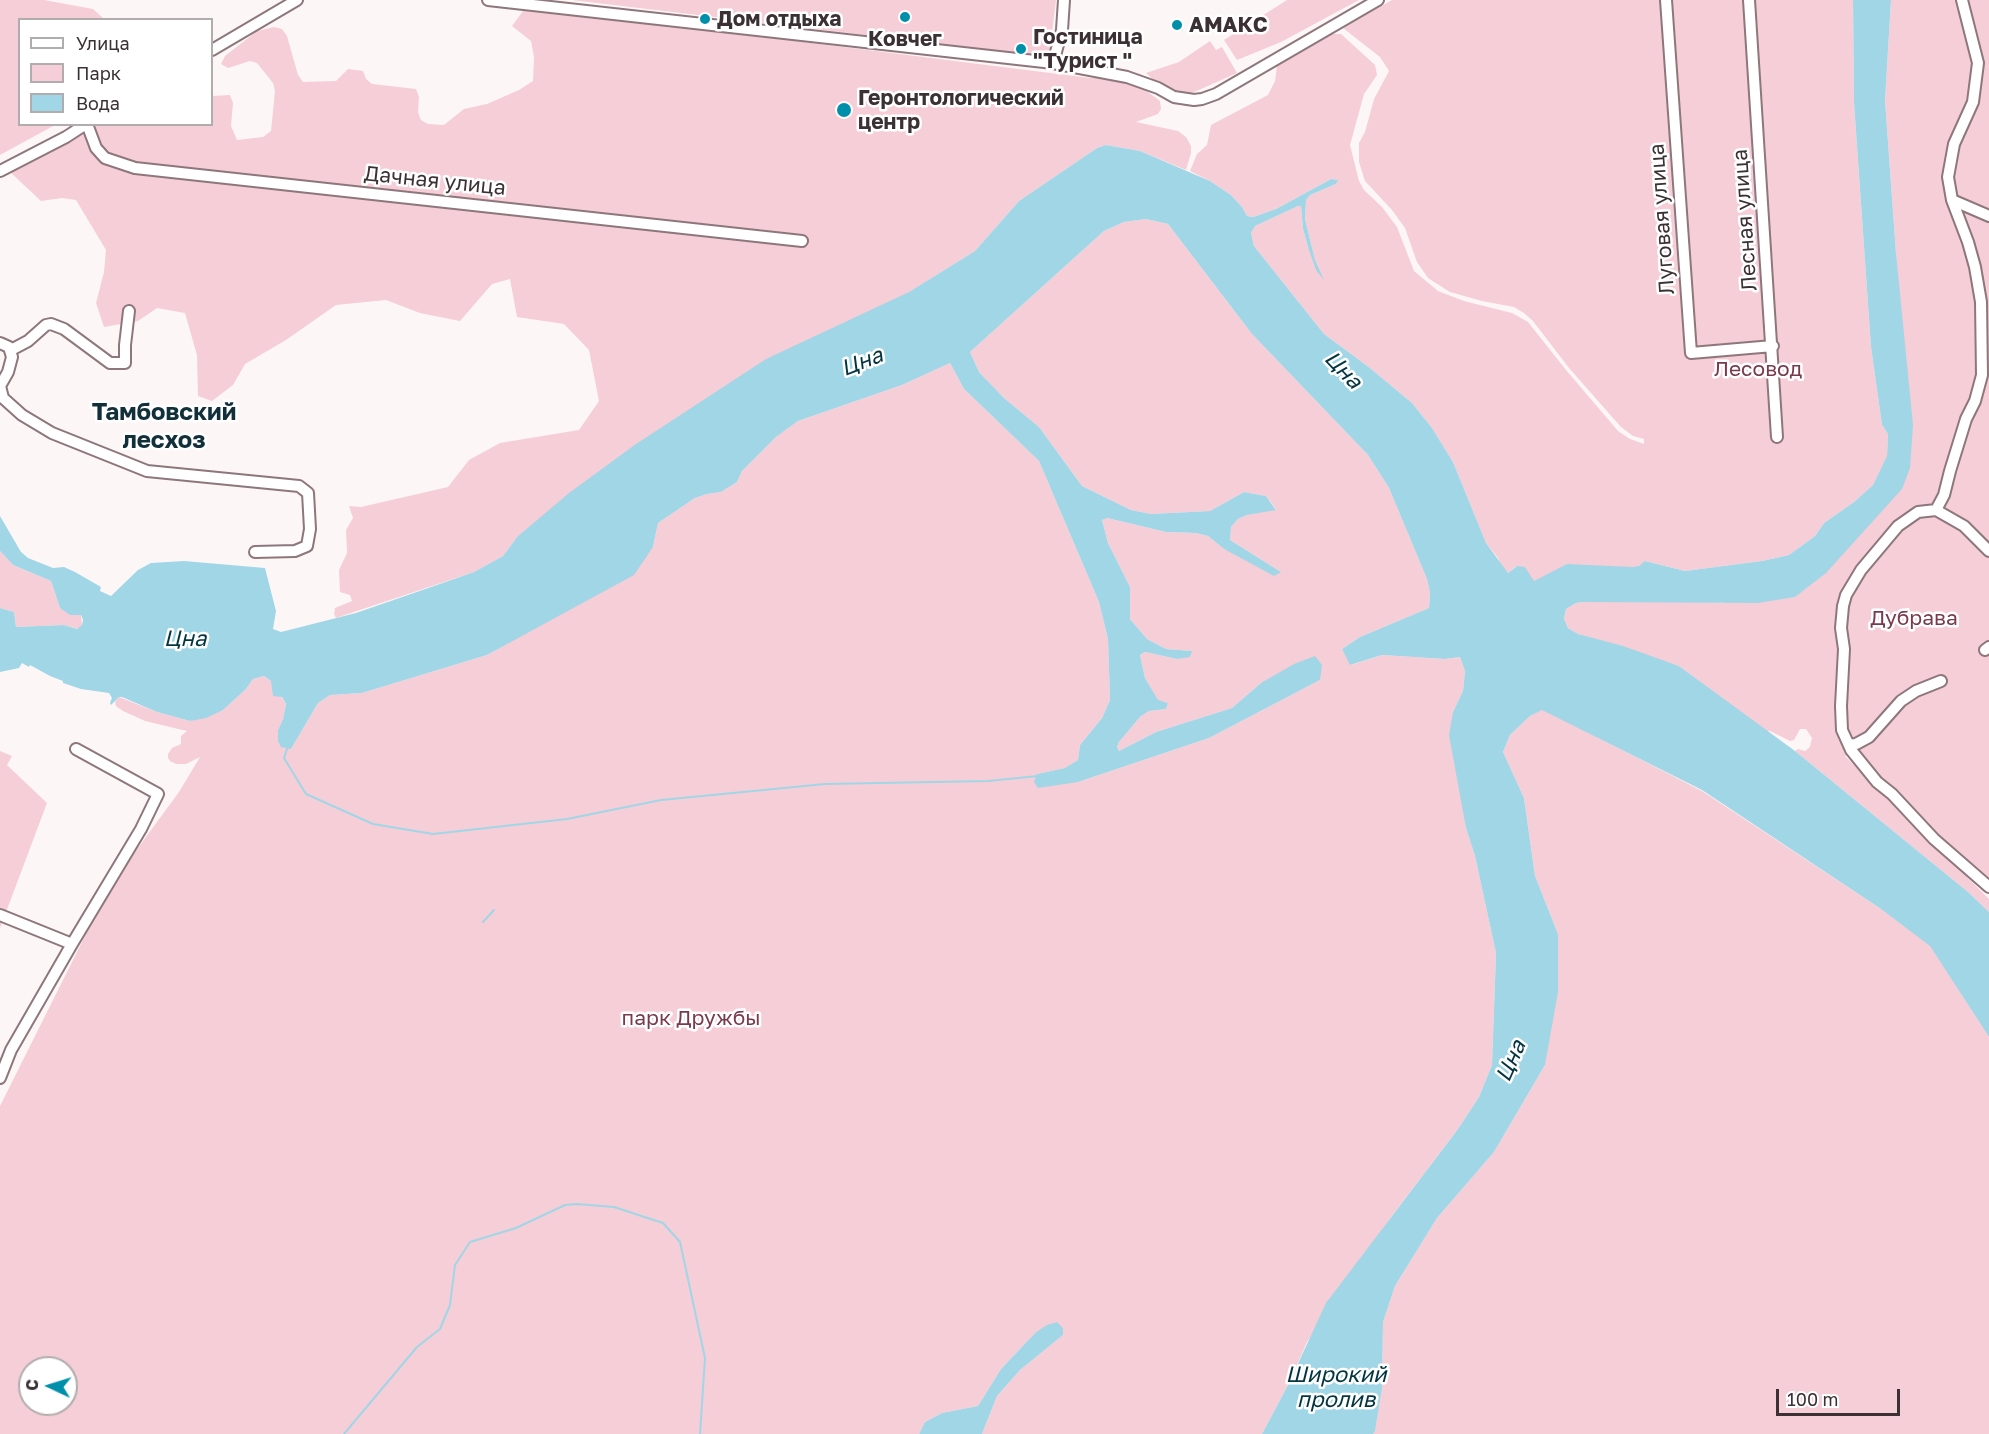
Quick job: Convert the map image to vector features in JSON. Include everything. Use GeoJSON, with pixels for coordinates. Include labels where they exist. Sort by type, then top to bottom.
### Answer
{"type":"FeatureCollection","features":[{"type":"Feature","properties":{"kind":"street"},"geometry":{"type":"LineString","coordinates":[[213,49],[297,0]]}},
{"type":"Feature","properties":{"kind":"street"},"geometry":{"type":"LineString","coordinates":[[488,0],[1053,63],[1126,77],[1158,88],[1174,97],[1202,99],[1216,94],[1378,0]]}},
{"type":"Feature","properties":{"kind":"street"},"geometry":{"type":"LineString","coordinates":[[1053,63],[1062,30],[1064,0]]}},
{"type":"Feature","properties":{"kind":"street","name":"Луговая улица"},"geometry":{"type":"LineString","coordinates":[[1666,0],[1691,353],[1773,346]]}},
{"type":"Feature","properties":{"kind":"street","name":"Лесная улица"},"geometry":{"type":"LineString","coordinates":[[1749,0],[1773,346],[1777,437]]}},
{"type":"Feature","properties":{"kind":"street"},"geometry":{"type":"LineString","coordinates":[[1936,510],[1944,495],[1966,419],[1975,401],[1982,375],[1981,302],[1975,267],[1952,200],[1948,177],[1954,144],[1973,102],[1978,63],[1962,0]]}},
{"type":"Feature","properties":{"kind":"street"},"geometry":{"type":"LineString","coordinates":[[0,171],[83,126]]}},
{"type":"Feature","properties":{"kind":"street","name":"Дачная улица"},"geometry":{"type":"LineString","coordinates":[[87,126],[96,148],[105,158],[135,168],[802,241]]}},
{"type":"Feature","properties":{"kind":"street"},"geometry":{"type":"LineString","coordinates":[[1952,200],[1989,216]]}},
{"type":"Feature","properties":{"kind":"street"},"geometry":{"type":"LineString","coordinates":[[10,350],[28,341],[46,325],[51,324],[64,329],[110,363],[125,363],[129,311]]}},
{"type":"Feature","properties":{"kind":"street"},"geometry":{"type":"LineString","coordinates":[[0,343],[10,350],[12,357],[0,386],[3,398],[22,415],[52,433],[147,471],[299,486],[308,493],[310,529],[307,546],[295,551],[255,552]]}},
{"type":"Feature","properties":{"kind":"street"},"geometry":{"type":"LineString","coordinates":[[1989,551],[1964,526],[1936,510],[1918,512],[1898,526],[1862,570],[1846,595],[1841,628],[1844,650],[1842,730],[1851,750],[1877,782],[1934,839],[1989,887]]}},
{"type":"Feature","properties":{"kind":"street"},"geometry":{"type":"LineString","coordinates":[[1849,745],[1869,737],[1901,701],[1916,691],[1941,681]]}},
{"type":"Feature","properties":{"kind":"street"},"geometry":{"type":"LineString","coordinates":[[0,1078],[11,1050],[141,829],[158,794],[76,749]]}},
{"type":"Feature","properties":{"kind":"street"},"geometry":{"type":"LineString","coordinates":[[0,915],[72,944]]}},
{"type":"Feature","properties":{"kind":"green space"},"geometry":{"type":"Polygon","coordinates":[[[0,0],[44,0],[93,9],[103,18],[18,18],[18,126],[53,126],[0,155],[0,0]]]}},
{"type":"Feature","properties":{"kind":"green space"},"geometry":{"type":"Polygon","coordinates":[[[572,0],[1056,0],[1049,57],[572,0]]]}},
{"type":"Feature","properties":{"kind":"green space"},"geometry":{"type":"Polygon","coordinates":[[[1287,0],[1359,0],[1281,42],[1237,60],[1224,40],[1287,0]]]}},
{"type":"Feature","properties":{"kind":"green space","name":"Лесовод"},"geometry":{"type":"Polygon","coordinates":[[[1392,0],[1853,0],[1854,103],[1871,347],[1882,425],[1888,434],[1887,457],[1873,485],[1824,523],[1815,536],[1789,555],[1762,561],[1685,571],[1645,561],[1645,564],[1541,602],[1525,567],[1515,567],[1508,573],[1486,543],[1453,462],[1432,428],[1412,403],[1324,334],[1254,246],[1251,233],[1255,226],[1301,206],[1303,229],[1308,247],[1315,259],[1305,219],[1306,200],[1310,195],[1336,184],[1337,180],[1331,179],[1276,209],[1253,217],[1247,216],[1231,195],[1190,171],[1197,154],[1207,145],[1211,125],[1268,95],[1275,81],[1277,66],[1330,34],[1341,34],[1375,65],[1377,75],[1364,94],[1350,145],[1359,181],[1364,190],[1382,207],[1397,227],[1414,271],[1438,291],[1464,301],[1512,313],[1528,322],[1618,431],[1644,444],[1644,439],[1633,436],[1621,427],[1524,313],[1514,307],[1450,292],[1428,278],[1417,262],[1405,228],[1365,181],[1359,162],[1359,143],[1365,132],[1374,99],[1389,71],[1380,57],[1343,28],[1392,0]]]}},
{"type":"Feature","properties":{"kind":"green space","name":"Дубрава"},"geometry":{"type":"Polygon","coordinates":[[[1891,0],[1989,0],[1989,883],[1871,770],[1856,751],[1845,756],[1989,899],[1989,912],[1968,892],[1795,751],[1798,749],[1805,751],[1810,747],[1812,738],[1806,729],[1800,729],[1794,740],[1790,741],[1766,731],[1679,666],[1578,634],[1568,628],[1564,619],[1566,609],[1576,603],[1584,602],[1696,601],[1723,603],[1902,489],[1896,253],[1885,101],[1891,0]]]}},
{"type":"Feature","properties":{"kind":"green space"},"geometry":{"type":"Polygon","coordinates":[[[526,7],[1090,78],[1128,77],[1160,101],[1161,109],[1158,114],[1136,122],[1178,131],[1186,137],[1191,146],[1191,153],[1186,170],[1140,151],[1106,145],[1097,148],[1019,201],[975,251],[517,537],[503,556],[474,572],[336,618],[335,608],[352,601],[350,595],[340,592],[339,570],[347,553],[346,530],[353,518],[349,506],[361,507],[448,487],[469,460],[500,443],[579,430],[599,401],[589,350],[564,324],[517,317],[510,279],[492,284],[460,321],[420,313],[386,300],[336,305],[286,340],[245,364],[233,385],[212,401],[198,396],[197,355],[185,313],[157,308],[138,321],[104,327],[96,303],[104,272],[106,250],[76,200],[62,198],[41,201],[8,170],[94,126],[213,126],[213,96],[230,95],[233,103],[231,126],[237,140],[263,137],[271,131],[275,91],[273,83],[257,63],[250,61],[228,68],[221,64],[225,56],[257,31],[274,27],[282,29],[287,36],[298,75],[303,82],[336,81],[348,69],[363,71],[366,79],[372,84],[416,89],[421,120],[428,124],[444,125],[464,109],[487,104],[533,81],[534,57],[531,41],[512,26],[526,7]]]}},
{"type":"Feature","properties":{"kind":"green space"},"geometry":{"type":"Polygon","coordinates":[[[1210,41],[1216,50],[1222,47],[1237,73],[1192,93],[1180,94],[1156,82],[1146,73],[1179,62],[1210,41]]]}},
{"type":"Feature","properties":{"kind":"green space","name":"парк Дружбы"},"geometry":{"type":"Polygon","coordinates":[[[1146,219],[1168,224],[1252,334],[1368,455],[1389,488],[1427,579],[1430,593],[1429,608],[1360,637],[1342,649],[1351,665],[1382,655],[1445,659],[1460,657],[1465,671],[1463,691],[1453,712],[1466,828],[1475,856],[1496,953],[1492,1065],[1479,1097],[1458,1129],[1391,1217],[1307,1342],[1288,1385],[1262,1434],[982,1434],[997,1396],[1020,1370],[1063,1335],[1035,1333],[1001,1369],[978,1406],[942,1413],[925,1422],[919,1434],[0,1434],[0,1106],[110,886],[179,792],[200,757],[186,764],[176,764],[170,761],[168,754],[172,748],[181,744],[181,736],[187,731],[145,721],[123,711],[116,706],[115,702],[119,697],[157,712],[190,721],[223,710],[246,689],[253,679],[264,676],[271,681],[286,704],[278,730],[291,749],[318,703],[330,695],[362,693],[487,655],[555,617],[653,547],[658,523],[695,498],[721,492],[737,482],[742,471],[776,437],[798,421],[902,385],[950,363],[964,389],[1039,461],[1099,602],[1108,639],[1110,700],[1102,718],[1080,745],[1078,760],[1066,768],[1037,774],[1078,782],[1209,738],[1320,680],[1261,683],[1232,708],[1156,732],[1119,751],[1117,747],[1140,717],[1149,711],[1166,709],[1168,703],[1158,701],[1145,678],[1140,655],[1145,652],[1177,659],[1192,651],[1166,649],[1147,639],[1130,619],[1130,587],[1108,543],[1102,520],[1107,518],[1166,532],[1196,533],[1208,536],[1224,549],[1281,572],[1230,540],[1231,527],[1238,519],[1276,509],[1266,496],[1244,492],[1210,511],[1151,514],[1131,510],[1082,486],[1039,427],[1004,398],[979,372],[970,352],[1104,231],[1124,222],[1146,219]]]}},
{"type":"Feature","properties":{"kind":"green space"},"geometry":{"type":"Polygon","coordinates":[[[0,551],[13,565],[51,581],[60,608],[81,615],[82,625],[78,629],[64,625],[16,627],[14,612],[0,608],[0,551]]]}},
{"type":"Feature","properties":{"kind":"green space"},"geometry":{"type":"Polygon","coordinates":[[[1542,709],[1702,791],[1881,909],[1930,945],[1989,1037],[1989,1434],[1373,1434],[1382,1389],[1383,1322],[1395,1286],[1437,1218],[1494,1152],[1545,1065],[1558,934],[1535,876],[1524,798],[1503,752],[1510,735],[1530,716],[1542,709]]]}},
{"type":"Feature","properties":{"kind":"green space"},"geometry":{"type":"Polygon","coordinates":[[[0,751],[12,756],[7,765],[47,803],[0,928],[0,751]]]}},
{"type":"Feature","properties":{"kind":"water","name":"Цна"},"geometry":{"type":"Polygon","coordinates":[[[1853,0],[1891,0],[1885,101],[1896,253],[1913,425],[1910,468],[1902,489],[1826,573],[1795,597],[1758,603],[1584,602],[1576,603],[1566,609],[1564,619],[1568,628],[1578,634],[1623,646],[1679,666],[1795,751],[1968,892],[1989,912],[1989,1037],[1930,946],[1881,909],[1702,790],[1542,710],[1530,716],[1510,735],[1503,752],[1524,798],[1535,876],[1558,934],[1558,992],[1545,1065],[1494,1152],[1437,1218],[1395,1286],[1383,1322],[1382,1389],[1373,1434],[1262,1434],[1288,1385],[1326,1303],[1458,1129],[1479,1097],[1492,1065],[1496,953],[1475,856],[1466,828],[1449,735],[1453,712],[1463,691],[1465,671],[1460,657],[1445,659],[1382,655],[1350,665],[1342,649],[1360,637],[1429,608],[1430,593],[1427,579],[1389,488],[1368,455],[1252,334],[1168,224],[1146,219],[1124,222],[1104,231],[970,352],[979,372],[1004,398],[1039,427],[1082,486],[1131,510],[1151,514],[1210,511],[1244,492],[1266,496],[1276,510],[1247,515],[1238,519],[1231,527],[1230,540],[1281,572],[1274,576],[1224,549],[1208,536],[1196,533],[1166,532],[1107,518],[1102,520],[1108,543],[1130,587],[1130,619],[1147,639],[1166,649],[1192,651],[1190,657],[1177,659],[1145,652],[1140,655],[1145,678],[1158,700],[1168,703],[1166,709],[1149,711],[1140,717],[1119,742],[1117,747],[1119,751],[1156,732],[1232,708],[1261,683],[1294,664],[1315,656],[1322,665],[1320,680],[1209,738],[1078,782],[1038,788],[1034,782],[1037,774],[1065,768],[1078,760],[1080,745],[1102,718],[1110,700],[1108,639],[1099,602],[1039,461],[964,389],[950,363],[902,385],[798,421],[776,437],[742,471],[737,482],[721,492],[695,498],[658,523],[653,547],[634,575],[487,655],[362,693],[330,695],[318,703],[291,749],[281,747],[278,741],[278,730],[286,704],[282,697],[273,696],[271,681],[264,676],[253,679],[246,689],[223,710],[206,718],[190,721],[157,712],[122,697],[111,705],[112,698],[109,693],[81,689],[63,683],[30,665],[29,667],[22,663],[19,668],[0,672],[0,608],[14,612],[16,627],[64,625],[77,629],[82,625],[83,620],[81,615],[70,615],[60,608],[51,581],[13,565],[0,551],[0,516],[21,552],[28,558],[53,568],[64,567],[75,572],[101,587],[100,591],[111,596],[138,570],[151,563],[184,561],[265,568],[276,611],[273,629],[281,632],[356,613],[474,572],[503,556],[517,537],[569,493],[636,444],[766,359],[909,292],[975,251],[1019,201],[1097,148],[1106,145],[1140,151],[1210,181],[1231,195],[1247,216],[1253,217],[1276,209],[1331,179],[1338,180],[1336,184],[1310,195],[1306,200],[1305,219],[1315,260],[1324,280],[1316,270],[1308,247],[1303,229],[1301,206],[1255,226],[1251,233],[1254,246],[1324,334],[1412,403],[1432,428],[1453,462],[1486,543],[1508,573],[1517,566],[1525,567],[1534,581],[1567,564],[1633,567],[1645,561],[1685,571],[1762,561],[1789,555],[1815,536],[1824,523],[1873,485],[1887,456],[1888,434],[1882,425],[1871,347],[1854,103],[1853,0]]]}},
{"type":"Feature","properties":{"kind":"water"},"geometry":{"type":"Polygon","coordinates":[[[1057,1322],[1063,1328],[1063,1335],[1020,1370],[997,1396],[982,1434],[919,1434],[925,1422],[942,1413],[978,1406],[1001,1369],[1035,1333],[1057,1322]]]}},
{"type":"Feature","properties":{"kind":"waterway"},"geometry":{"type":"LineString","coordinates":[[288,746],[284,758],[306,794],[373,824],[433,834],[567,819],[661,800],[825,784],[988,781],[1038,776]]}},
{"type":"Feature","properties":{"kind":"waterway"},"geometry":{"type":"LineString","coordinates":[[483,922],[494,910]]}},
{"type":"Feature","properties":{"kind":"waterway"},"geometry":{"type":"LineString","coordinates":[[344,1434],[417,1347],[440,1329],[450,1305],[455,1265],[470,1242],[516,1228],[565,1205],[577,1204],[614,1207],[663,1223],[680,1242],[705,1358],[700,1434]]}},
{"type":"Feature","properties":{"kind":"place","name":"Ковчег"},"geometry":{"type":"Point","coordinates":[905,17]}},
{"type":"Feature","properties":{"kind":"place","name":"Дом отдыха"},"geometry":{"type":"Point","coordinates":[705,19]}},
{"type":"Feature","properties":{"kind":"place","name":"АМАКС"},"geometry":{"type":"Point","coordinates":[1177,25]}},
{"type":"Feature","properties":{"kind":"place","name":"Гостиница \"Турист \""},"geometry":{"type":"Point","coordinates":[1021,49]}},
{"type":"Feature","properties":{"kind":"place","name":"Геронтологический центр"},"geometry":{"type":"Point","coordinates":[844,110]}},
{"type":"Feature","properties":{"kind":"district","name":"Тамбовский лесхоз"},"geometry":{"type":"Point","coordinates":[164,426]}},
{"type":"Feature","properties":{"kind":"water label","name":"Широкий пролив"},"geometry":{"type":"Point","coordinates":[1336,1388]}}]}
